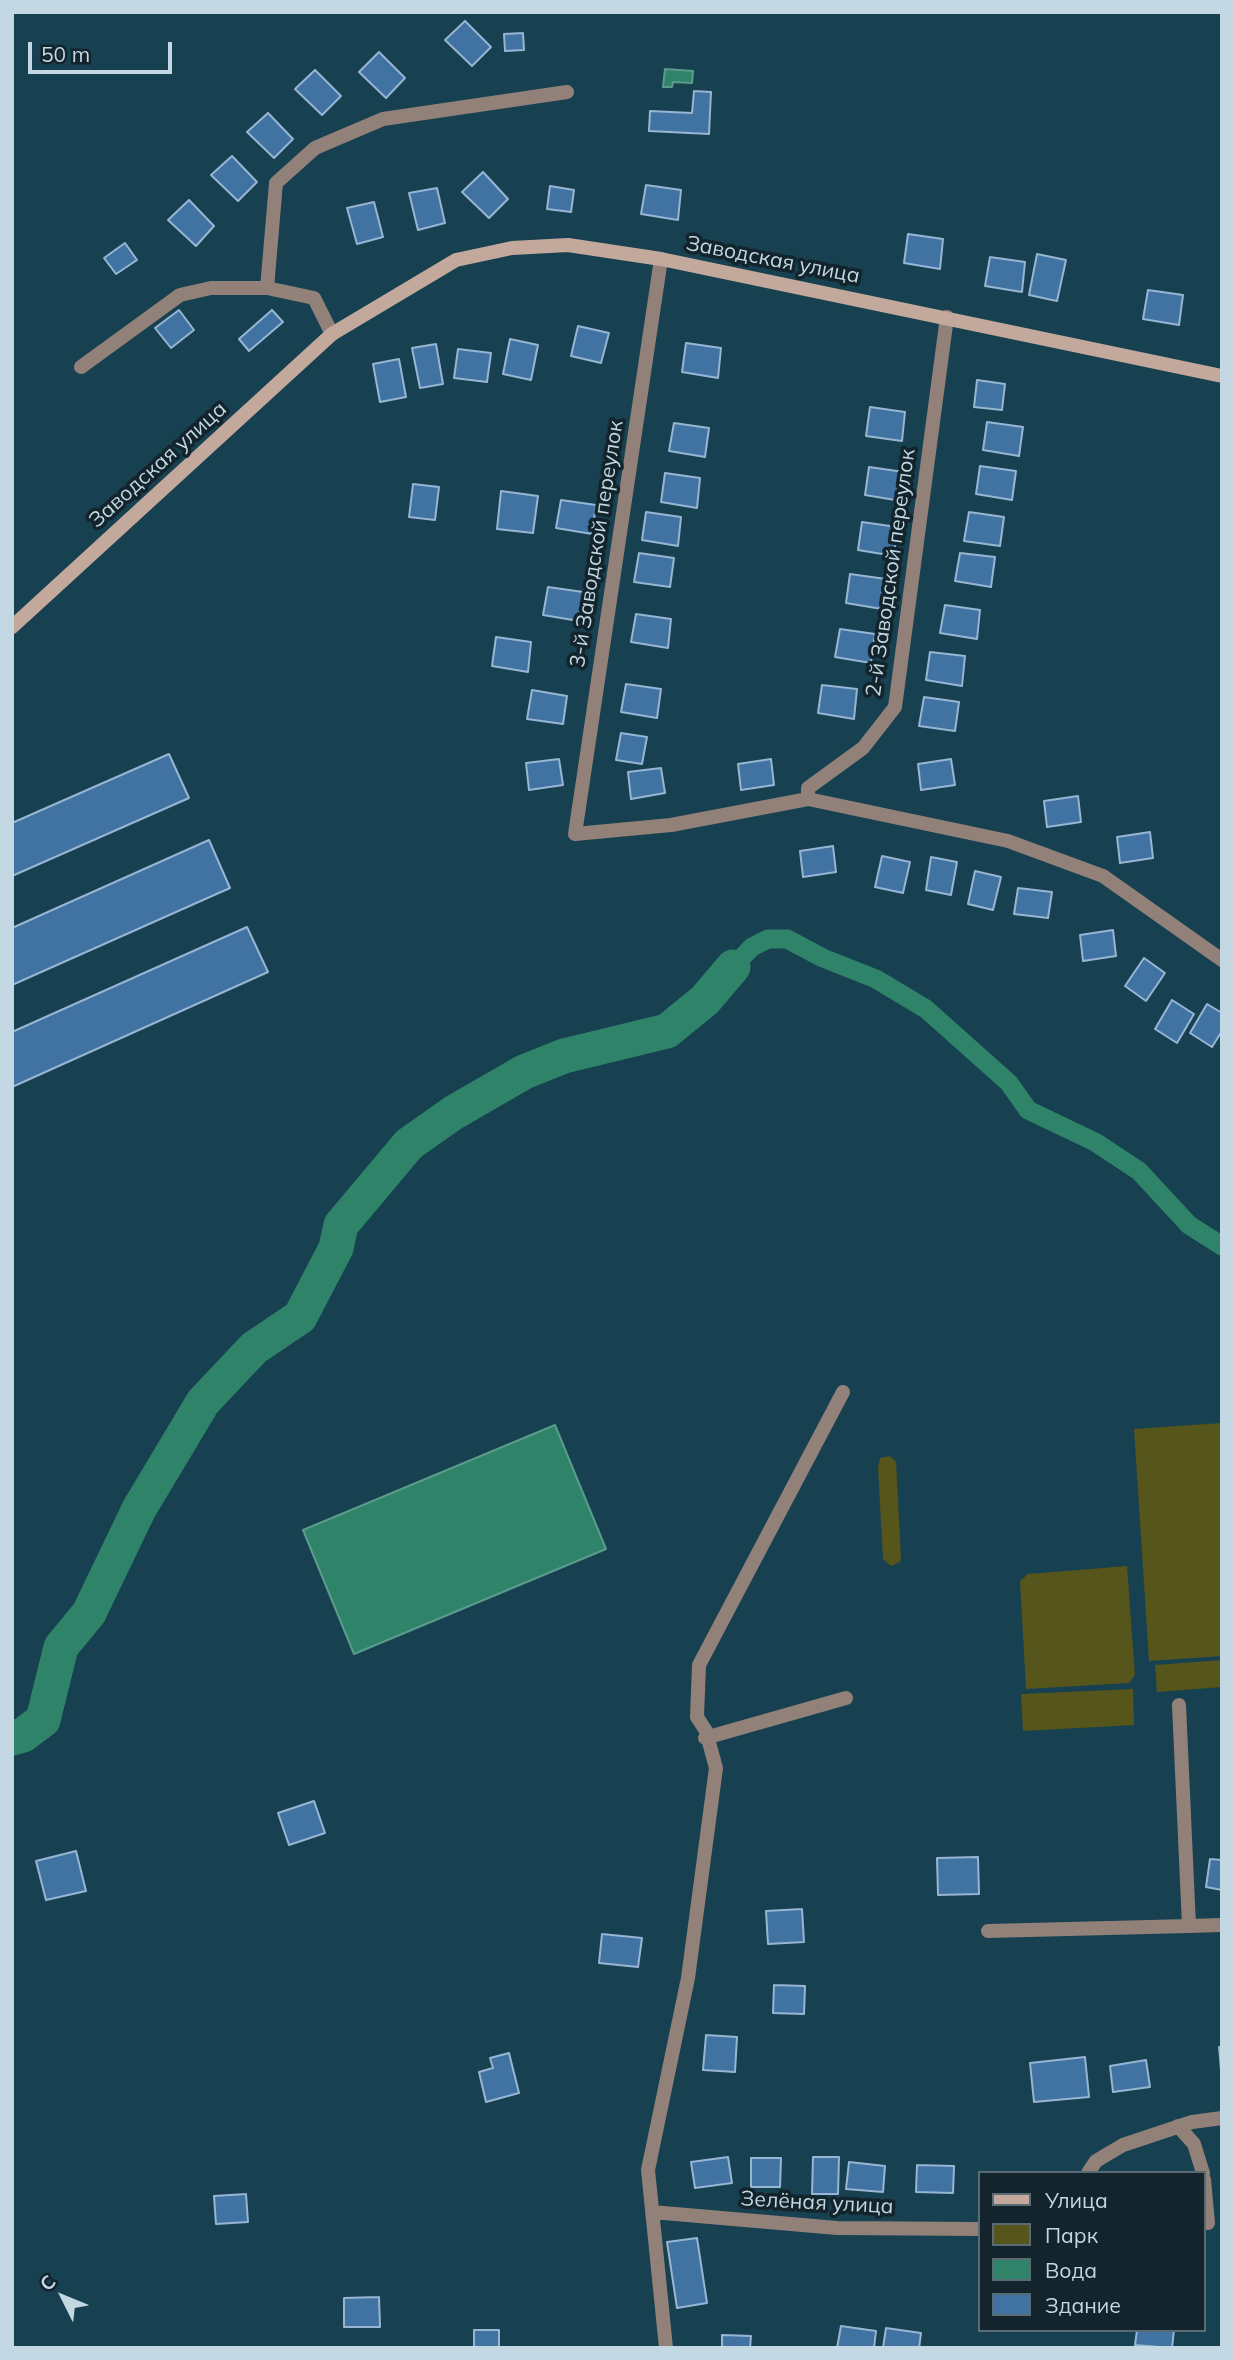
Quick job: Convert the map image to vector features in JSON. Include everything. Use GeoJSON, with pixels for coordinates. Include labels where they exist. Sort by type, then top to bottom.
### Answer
{"type":"FeatureCollection","features":[{"type":"Feature","properties":{"kind":"main road","name":"Заводская улица"},"geometry":{"type":"LineString","coordinates":[[12,627],[332,334],[456,260],[512,248],[568,245],[661,259],[1222,376]]}},
{"type":"Feature","properties":{"kind":"street"},"geometry":{"type":"LineString","coordinates":[[267,288],[276,183],[316,148],[383,119],[567,92]]}},
{"type":"Feature","properties":{"kind":"street","name":"3-й Заводской переулок"},"geometry":{"type":"LineString","coordinates":[[661,259],[575,834],[671,825],[808,799]]}},
{"type":"Feature","properties":{"kind":"street"},"geometry":{"type":"LineString","coordinates":[[81,367],[180,295],[211,288],[267,288],[314,298],[332,334]]}},
{"type":"Feature","properties":{"kind":"street","name":"2-й Заводской переулок"},"geometry":{"type":"LineString","coordinates":[[808,799],[808,788],[863,748],[895,707],[947,317]]}},
{"type":"Feature","properties":{"kind":"street"},"geometry":{"type":"LineString","coordinates":[[808,799],[1008,841],[1103,876],[1222,960]]}},
{"type":"Feature","properties":{"kind":"street"},"geometry":{"type":"LineString","coordinates":[[666,2348],[648,2170],[688,1978],[716,1768],[705,1731],[697,1717],[699,1665],[843,1392]]}},
{"type":"Feature","properties":{"kind":"street"},"geometry":{"type":"LineString","coordinates":[[705,1738],[846,1698]]}},
{"type":"Feature","properties":{"kind":"street"},"geometry":{"type":"LineString","coordinates":[[1179,1705],[1189,1926]]}},
{"type":"Feature","properties":{"kind":"street"},"geometry":{"type":"LineString","coordinates":[[988,1931],[1222,1926]]}},
{"type":"Feature","properties":{"kind":"street"},"geometry":{"type":"LineString","coordinates":[[1089,2171],[1096,2161],[1123,2145],[1178,2126],[1222,2118]]}},
{"type":"Feature","properties":{"kind":"street"},"geometry":{"type":"LineString","coordinates":[[1178,2126],[1194,2144],[1202,2171]]}},
{"type":"Feature","properties":{"kind":"street"},"geometry":{"type":"LineString","coordinates":[[1206,2202],[1208,2223]]}},
{"type":"Feature","properties":{"kind":"street","name":"Зелёная улица"},"geometry":{"type":"LineString","coordinates":[[652,2212],[837,2228],[978,2229]]}},
{"type":"Feature","properties":{"kind":"green space"},"geometry":{"type":"Polygon","coordinates":[[[1222,1423],[1222,1656],[1149,1661],[1134,1429],[1222,1423]]]}},
{"type":"Feature","properties":{"kind":"green space"},"geometry":{"type":"Polygon","coordinates":[[[890,1456],[896,1462],[901,1558],[900,1562],[891,1566],[883,1559],[878,1468],[880,1458],[890,1456]]]}},
{"type":"Feature","properties":{"kind":"green space"},"geometry":{"type":"Polygon","coordinates":[[[1127,1566],[1135,1675],[1129,1683],[1026,1689],[1020,1581],[1028,1574],[1127,1566]]]}},
{"type":"Feature","properties":{"kind":"green space"},"geometry":{"type":"Polygon","coordinates":[[[1222,1660],[1222,1687],[1157,1692],[1155,1665],[1222,1660]]]}},
{"type":"Feature","properties":{"kind":"green space"},"geometry":{"type":"Polygon","coordinates":[[[1133,1689],[1134,1725],[1023,1731],[1021,1694],[1133,1689]]]}},
{"type":"Feature","properties":{"kind":"water"},"geometry":{"type":"Polygon","coordinates":[[[665,69],[693,71],[692,83],[673,82],[672,87],[663,87],[665,69]]]}},
{"type":"Feature","properties":{"kind":"water"},"geometry":{"type":"Polygon","coordinates":[[[555,1425],[606,1549],[354,1654],[303,1530],[555,1425]]]}},
{"type":"Feature","properties":{"kind":"building"},"geometry":{"type":"Polygon","coordinates":[[[465,21],[491,47],[472,66],[445,40],[465,21]]]}},
{"type":"Feature","properties":{"kind":"building"},"geometry":{"type":"Polygon","coordinates":[[[523,33],[524,50],[505,51],[504,34],[523,33]]]}},
{"type":"Feature","properties":{"kind":"building"},"geometry":{"type":"Polygon","coordinates":[[[379,52],[405,78],[386,98],[359,72],[379,52]]]}},
{"type":"Feature","properties":{"kind":"building"},"geometry":{"type":"Polygon","coordinates":[[[315,70],[341,96],[322,115],[295,89],[315,70]]]}},
{"type":"Feature","properties":{"kind":"building"},"geometry":{"type":"Polygon","coordinates":[[[694,91],[711,92],[709,134],[649,131],[650,111],[692,113],[694,91]]]}},
{"type":"Feature","properties":{"kind":"building"},"geometry":{"type":"Polygon","coordinates":[[[268,113],[293,139],[274,158],[247,132],[268,113]]]}},
{"type":"Feature","properties":{"kind":"building"},"geometry":{"type":"Polygon","coordinates":[[[232,156],[257,182],[238,201],[211,175],[232,156]]]}},
{"type":"Feature","properties":{"kind":"building"},"geometry":{"type":"Polygon","coordinates":[[[483,172],[508,199],[489,218],[462,192],[483,172]]]}},
{"type":"Feature","properties":{"kind":"building"},"geometry":{"type":"Polygon","coordinates":[[[646,185],[681,190],[678,220],[641,214],[646,185]]]}},
{"type":"Feature","properties":{"kind":"building"},"geometry":{"type":"Polygon","coordinates":[[[550,186],[574,190],[571,212],[547,209],[550,186]]]}},
{"type":"Feature","properties":{"kind":"building"},"geometry":{"type":"Polygon","coordinates":[[[437,188],[445,223],[418,230],[409,193],[437,188]]]}},
{"type":"Feature","properties":{"kind":"building"},"geometry":{"type":"Polygon","coordinates":[[[189,200],[214,226],[196,246],[168,220],[189,200]]]}},
{"type":"Feature","properties":{"kind":"building"},"geometry":{"type":"Polygon","coordinates":[[[374,202],[383,237],[357,244],[347,208],[374,202]]]}},
{"type":"Feature","properties":{"kind":"building"},"geometry":{"type":"Polygon","coordinates":[[[908,234],[943,239],[940,269],[904,263],[908,234]]]}},
{"type":"Feature","properties":{"kind":"building"},"geometry":{"type":"Polygon","coordinates":[[[125,243],[137,260],[116,274],[104,258],[125,243]]]}},
{"type":"Feature","properties":{"kind":"building"},"geometry":{"type":"Polygon","coordinates":[[[1037,254],[1066,260],[1057,301],[1029,295],[1037,254]]]}},
{"type":"Feature","properties":{"kind":"building"},"geometry":{"type":"Polygon","coordinates":[[[990,257],[1025,262],[1022,292],[985,286],[990,257]]]}},
{"type":"Feature","properties":{"kind":"building"},"geometry":{"type":"Polygon","coordinates":[[[1148,290],[1183,295],[1179,325],[1143,319],[1148,290]]]}},
{"type":"Feature","properties":{"kind":"building"},"geometry":{"type":"Polygon","coordinates":[[[179,310],[194,330],[171,348],[155,328],[179,310]]]}},
{"type":"Feature","properties":{"kind":"building"},"geometry":{"type":"Polygon","coordinates":[[[272,310],[283,322],[249,351],[239,339],[272,310]]]}},
{"type":"Feature","properties":{"kind":"building"},"geometry":{"type":"Polygon","coordinates":[[[578,326],[609,333],[601,363],[571,356],[578,326]]]}},
{"type":"Feature","properties":{"kind":"building"},"geometry":{"type":"Polygon","coordinates":[[[510,339],[538,345],[531,380],[503,374],[510,339]]]}},
{"type":"Feature","properties":{"kind":"building"},"geometry":{"type":"Polygon","coordinates":[[[686,343],[721,348],[718,378],[682,372],[686,343]]]}},
{"type":"Feature","properties":{"kind":"building"},"geometry":{"type":"Polygon","coordinates":[[[436,344],[443,384],[420,388],[412,348],[436,344]]]}},
{"type":"Feature","properties":{"kind":"building"},"geometry":{"type":"Polygon","coordinates":[[[458,349],[491,353],[487,382],[454,378],[458,349]]]}},
{"type":"Feature","properties":{"kind":"building"},"geometry":{"type":"Polygon","coordinates":[[[399,359],[406,397],[380,402],[373,364],[399,359]]]}},
{"type":"Feature","properties":{"kind":"building"},"geometry":{"type":"Polygon","coordinates":[[[977,380],[1005,384],[1002,410],[974,407],[977,380]]]}},
{"type":"Feature","properties":{"kind":"building"},"geometry":{"type":"Polygon","coordinates":[[[870,407],[905,412],[902,441],[866,436],[870,407]]]}},
{"type":"Feature","properties":{"kind":"building"},"geometry":{"type":"Polygon","coordinates":[[[987,422],[1023,427],[1019,456],[983,450],[987,422]]]}},
{"type":"Feature","properties":{"kind":"building"},"geometry":{"type":"Polygon","coordinates":[[[674,423],[709,428],[705,457],[669,451],[674,423]]]}},
{"type":"Feature","properties":{"kind":"building"},"geometry":{"type":"Polygon","coordinates":[[[980,466],[1016,471],[1012,500],[976,494],[980,466]]]}},
{"type":"Feature","properties":{"kind":"building"},"geometry":{"type":"Polygon","coordinates":[[[869,467],[904,472],[901,501],[865,495],[869,467]]]}},
{"type":"Feature","properties":{"kind":"building"},"geometry":{"type":"Polygon","coordinates":[[[665,473],[700,478],[697,508],[661,502],[665,473]]]}},
{"type":"Feature","properties":{"kind":"building"},"geometry":{"type":"Polygon","coordinates":[[[413,484],[439,487],[435,520],[409,517],[413,484]]]}},
{"type":"Feature","properties":{"kind":"building"},"geometry":{"type":"Polygon","coordinates":[[[501,491],[538,496],[533,533],[497,529],[501,491]]]}},
{"type":"Feature","properties":{"kind":"building"},"geometry":{"type":"Polygon","coordinates":[[[561,500],[596,505],[592,534],[556,528],[561,500]]]}},
{"type":"Feature","properties":{"kind":"building"},"geometry":{"type":"Polygon","coordinates":[[[646,512],[681,517],[678,546],[642,540],[646,512]]]}},
{"type":"Feature","properties":{"kind":"building"},"geometry":{"type":"Polygon","coordinates":[[[969,512],[1004,517],[1000,546],[964,541],[969,512]]]}},
{"type":"Feature","properties":{"kind":"building"},"geometry":{"type":"Polygon","coordinates":[[[862,522],[897,527],[894,556],[858,550],[862,522]]]}},
{"type":"Feature","properties":{"kind":"building"},"geometry":{"type":"Polygon","coordinates":[[[639,553],[674,558],[670,587],[634,582],[639,553]]]}},
{"type":"Feature","properties":{"kind":"building"},"geometry":{"type":"Polygon","coordinates":[[[960,553],[995,557],[991,587],[955,581],[960,553]]]}},
{"type":"Feature","properties":{"kind":"building"},"geometry":{"type":"Polygon","coordinates":[[[850,574],[886,579],[882,609],[846,603],[850,574]]]}},
{"type":"Feature","properties":{"kind":"building"},"geometry":{"type":"Polygon","coordinates":[[[548,587],[583,592],[579,621],[543,615],[548,587]]]}},
{"type":"Feature","properties":{"kind":"building"},"geometry":{"type":"Polygon","coordinates":[[[945,605],[980,610],[977,639],[940,633],[945,605]]]}},
{"type":"Feature","properties":{"kind":"building"},"geometry":{"type":"Polygon","coordinates":[[[636,614],[671,619],[668,648],[631,642],[636,614]]]}},
{"type":"Feature","properties":{"kind":"building"},"geometry":{"type":"Polygon","coordinates":[[[840,629],[875,634],[871,663],[835,657],[840,629]]]}},
{"type":"Feature","properties":{"kind":"building"},"geometry":{"type":"Polygon","coordinates":[[[496,637],[531,642],[528,672],[492,666],[496,637]]]}},
{"type":"Feature","properties":{"kind":"building"},"geometry":{"type":"Polygon","coordinates":[[[930,652],[965,656],[962,686],[926,680],[930,652]]]}},
{"type":"Feature","properties":{"kind":"building"},"geometry":{"type":"Polygon","coordinates":[[[626,684],[661,689],[657,718],[621,712],[626,684]]]}},
{"type":"Feature","properties":{"kind":"building"},"geometry":{"type":"Polygon","coordinates":[[[822,685],[857,689],[854,719],[818,713],[822,685]]]}},
{"type":"Feature","properties":{"kind":"building"},"geometry":{"type":"Polygon","coordinates":[[[532,690],[567,696],[563,724],[527,719],[532,690]]]}},
{"type":"Feature","properties":{"kind":"building"},"geometry":{"type":"Polygon","coordinates":[[[924,697],[959,702],[955,731],[919,726],[924,697]]]}},
{"type":"Feature","properties":{"kind":"building"},"geometry":{"type":"Polygon","coordinates":[[[621,733],[647,737],[642,764],[616,760],[621,733]]]}},
{"type":"Feature","properties":{"kind":"building"},"geometry":{"type":"Polygon","coordinates":[[[169,754],[189,798],[12,876],[12,823],[169,754]]]}},
{"type":"Feature","properties":{"kind":"building"},"geometry":{"type":"Polygon","coordinates":[[[559,759],[563,785],[529,790],[526,763],[559,759]]]}},
{"type":"Feature","properties":{"kind":"building"},"geometry":{"type":"Polygon","coordinates":[[[771,759],[774,785],[741,790],[738,764],[771,759]]]}},
{"type":"Feature","properties":{"kind":"building"},"geometry":{"type":"Polygon","coordinates":[[[951,759],[955,785],[921,790],[918,764],[951,759]]]}},
{"type":"Feature","properties":{"kind":"building"},"geometry":{"type":"Polygon","coordinates":[[[661,768],[665,793],[631,799],[628,772],[661,768]]]}},
{"type":"Feature","properties":{"kind":"building"},"geometry":{"type":"Polygon","coordinates":[[[1078,796],[1081,822],[1047,827],[1044,801],[1078,796]]]}},
{"type":"Feature","properties":{"kind":"building"},"geometry":{"type":"Polygon","coordinates":[[[1150,832],[1153,858],[1120,863],[1117,837],[1150,832]]]}},
{"type":"Feature","properties":{"kind":"building"},"geometry":{"type":"Polygon","coordinates":[[[209,840],[230,888],[12,985],[12,928],[209,840]]]}},
{"type":"Feature","properties":{"kind":"building"},"geometry":{"type":"Polygon","coordinates":[[[833,846],[836,872],[803,877],[800,851],[833,846]]]}},
{"type":"Feature","properties":{"kind":"building"},"geometry":{"type":"Polygon","coordinates":[[[882,856],[910,862],[903,893],[875,887],[882,856]]]}},
{"type":"Feature","properties":{"kind":"building"},"geometry":{"type":"Polygon","coordinates":[[[931,857],[957,862],[951,895],[926,890],[931,857]]]}},
{"type":"Feature","properties":{"kind":"building"},"geometry":{"type":"Polygon","coordinates":[[[975,871],[1001,877],[993,910],[968,904],[975,871]]]}},
{"type":"Feature","properties":{"kind":"building"},"geometry":{"type":"Polygon","coordinates":[[[1018,888],[1052,892],[1048,918],[1014,914],[1018,888]]]}},
{"type":"Feature","properties":{"kind":"building"},"geometry":{"type":"Polygon","coordinates":[[[247,927],[268,972],[12,1087],[12,1032],[247,927]]]}},
{"type":"Feature","properties":{"kind":"building"},"geometry":{"type":"Polygon","coordinates":[[[1113,930],[1116,956],[1083,961],[1080,935],[1113,930]]]}},
{"type":"Feature","properties":{"kind":"building"},"geometry":{"type":"Polygon","coordinates":[[[1144,958],[1165,973],[1146,1001],[1125,986],[1144,958]]]}},
{"type":"Feature","properties":{"kind":"building"},"geometry":{"type":"Polygon","coordinates":[[[1172,1000],[1194,1014],[1177,1043],[1155,1029],[1172,1000]]]}},
{"type":"Feature","properties":{"kind":"building"},"geometry":{"type":"Polygon","coordinates":[[[1207,1004],[1222,1013],[1222,1031],[1212,1047],[1190,1033],[1207,1004]]]}},
{"type":"Feature","properties":{"kind":"building"},"geometry":{"type":"Polygon","coordinates":[[[314,1801],[325,1833],[289,1845],[278,1813],[314,1801]]]}},
{"type":"Feature","properties":{"kind":"building"},"geometry":{"type":"Polygon","coordinates":[[[76,1851],[86,1891],[46,1900],[36,1861],[76,1851]]]}},
{"type":"Feature","properties":{"kind":"building"},"geometry":{"type":"Polygon","coordinates":[[[978,1857],[979,1894],[938,1895],[937,1858],[978,1857]]]}},
{"type":"Feature","properties":{"kind":"building"},"geometry":{"type":"Polygon","coordinates":[[[1210,1859],[1222,1860],[1222,1890],[1206,1887],[1210,1859]]]}},
{"type":"Feature","properties":{"kind":"building"},"geometry":{"type":"Polygon","coordinates":[[[802,1909],[804,1942],[768,1944],[766,1911],[802,1909]]]}},
{"type":"Feature","properties":{"kind":"building"},"geometry":{"type":"Polygon","coordinates":[[[602,1934],[642,1938],[638,1967],[599,1963],[602,1934]]]}},
{"type":"Feature","properties":{"kind":"building"},"geometry":{"type":"Polygon","coordinates":[[[774,1985],[805,1986],[804,2014],[773,2013],[774,1985]]]}},
{"type":"Feature","properties":{"kind":"building"},"geometry":{"type":"Polygon","coordinates":[[[706,2035],[737,2037],[735,2072],[703,2070],[706,2035]]]}},
{"type":"Feature","properties":{"kind":"building"},"geometry":{"type":"Polygon","coordinates":[[[1219,2047],[1222,2047],[1222,2070],[1221,2070],[1219,2047]]]}},
{"type":"Feature","properties":{"kind":"building"},"geometry":{"type":"Polygon","coordinates":[[[509,2053],[519,2093],[486,2102],[479,2072],[493,2068],[490,2058],[509,2053]]]}},
{"type":"Feature","properties":{"kind":"building"},"geometry":{"type":"Polygon","coordinates":[[[1085,2057],[1089,2097],[1034,2102],[1030,2063],[1085,2057]]]}},
{"type":"Feature","properties":{"kind":"building"},"geometry":{"type":"Polygon","coordinates":[[[1146,2060],[1150,2087],[1113,2092],[1110,2066],[1146,2060]]]}},
{"type":"Feature","properties":{"kind":"building"},"geometry":{"type":"Polygon","coordinates":[[[728,2157],[732,2183],[695,2188],[691,2162],[728,2157]]]}},
{"type":"Feature","properties":{"kind":"building"},"geometry":{"type":"Polygon","coordinates":[[[813,2157],[839,2157],[838,2194],[812,2194],[813,2157]]]}},
{"type":"Feature","properties":{"kind":"building"},"geometry":{"type":"Polygon","coordinates":[[[751,2158],[781,2158],[780,2187],[751,2187],[751,2158]]]}},
{"type":"Feature","properties":{"kind":"building"},"geometry":{"type":"Polygon","coordinates":[[[849,2162],[885,2166],[883,2192],[846,2189],[849,2162]]]}},
{"type":"Feature","properties":{"kind":"building"},"geometry":{"type":"Polygon","coordinates":[[[917,2165],[954,2166],[953,2193],[916,2192],[917,2165]]]}},
{"type":"Feature","properties":{"kind":"building"},"geometry":{"type":"Polygon","coordinates":[[[246,2194],[248,2222],[216,2224],[214,2196],[246,2194]]]}},
{"type":"Feature","properties":{"kind":"building"},"geometry":{"type":"Polygon","coordinates":[[[697,2238],[707,2303],[677,2308],[667,2242],[697,2238]]]}},
{"type":"Feature","properties":{"kind":"building"},"geometry":{"type":"Polygon","coordinates":[[[379,2297],[380,2327],[344,2327],[344,2298],[379,2297]]]}},
{"type":"Feature","properties":{"kind":"building"},"geometry":{"type":"Polygon","coordinates":[[[841,2326],[876,2331],[874,2348],[837,2348],[841,2326]]]}},
{"type":"Feature","properties":{"kind":"building"},"geometry":{"type":"Polygon","coordinates":[[[886,2328],[921,2333],[919,2348],[883,2348],[886,2328]]]}},
{"type":"Feature","properties":{"kind":"building"},"geometry":{"type":"Polygon","coordinates":[[[474,2330],[499,2330],[499,2348],[474,2348],[474,2330]]]}},
{"type":"Feature","properties":{"kind":"building"},"geometry":{"type":"Polygon","coordinates":[[[1137,2332],[1174,2332],[1172,2348],[1135,2345],[1137,2332]]]}},
{"type":"Feature","properties":{"kind":"building"},"geometry":{"type":"Polygon","coordinates":[[[722,2335],[751,2336],[750,2348],[722,2348],[722,2335]]]}},
{"type":"Feature","properties":{"kind":"waterway"},"geometry":{"type":"LineString","coordinates":[[733,967],[752,947],[768,939],[787,939],[823,958],[876,979],[926,1009],[1009,1083],[1028,1110],[1095,1142],[1139,1171],[1189,1225],[1222,1246]]}},
{"type":"Feature","properties":{"kind":"waterway"},"geometry":{"type":"LineString","coordinates":[[12,1738],[23,1735],[43,1720],[61,1647],[89,1613],[139,1509],[203,1402],[254,1348],[300,1317],[336,1248],[341,1225],[409,1144],[453,1113],[524,1072],[564,1056],[667,1031],[705,1000],[733,967]]}}]}
